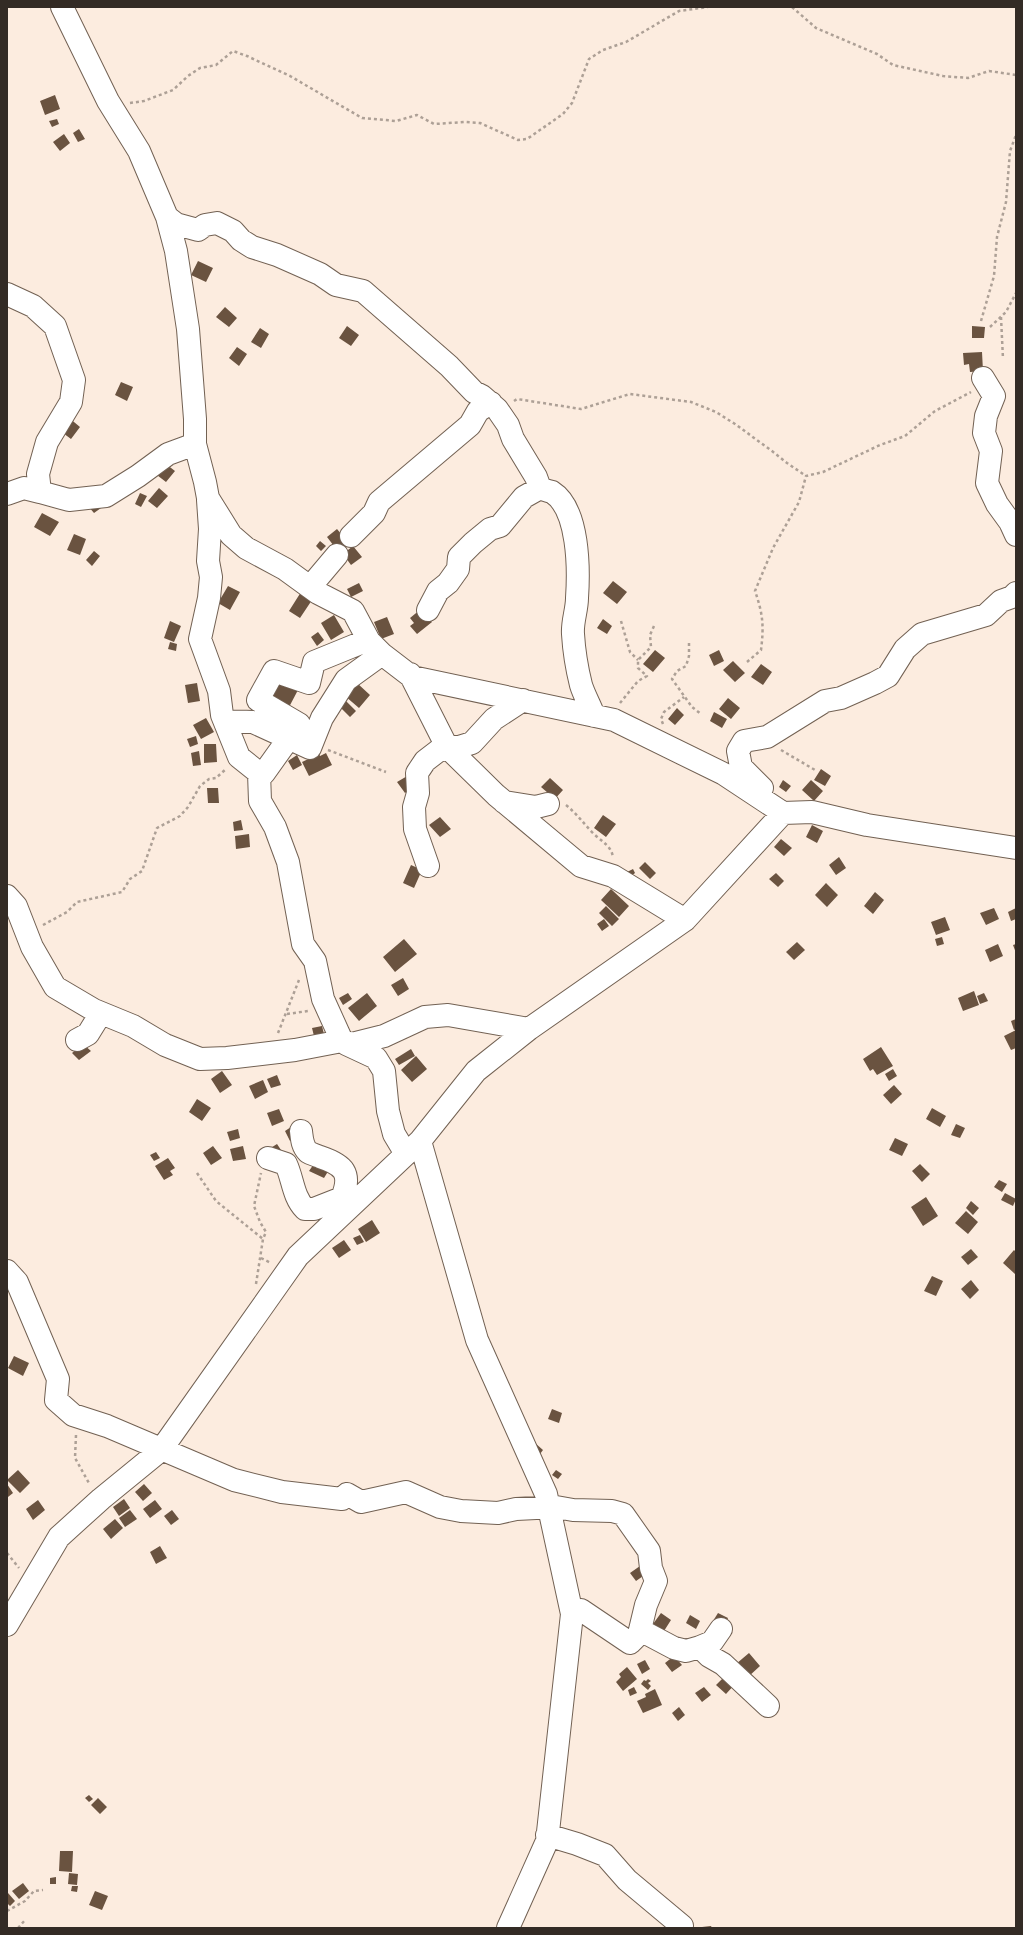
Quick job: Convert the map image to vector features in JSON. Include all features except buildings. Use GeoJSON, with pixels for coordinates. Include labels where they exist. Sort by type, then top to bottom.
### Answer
{"type":"FeatureCollection","features":[{"type":"Feature","properties":{"kind":"street"},"geometry":{"type":"LineString","coordinates":[[62,7],[114,111],[139,150],[167,217],[176,251],[188,329],[195,419],[195,444],[208,498],[210,529],[208,561],[211,577],[209,598],[200,639],[219,691],[222,715],[239,757],[258,773],[264,773],[299,724],[258,700],[274,671],[309,683],[314,662],[375,647]]}},
{"type":"Feature","properties":{"kind":"street"},"geometry":{"type":"LineString","coordinates":[[167,217],[176,224],[198,230],[205,225],[217,223],[233,231],[241,240],[252,247],[277,255],[320,274],[336,285],[363,291],[450,366],[474,392],[494,406],[508,425],[513,439],[536,477],[540,488],[552,493],[562,504],[571,519],[576,546],[578,584],[572,631],[574,648],[581,686],[590,702],[604,718]]}},
{"type":"Feature","properties":{"kind":"street"},"geometry":{"type":"LineString","coordinates":[[7,294],[33,306],[55,326],[74,380],[71,402],[47,442],[38,474],[40,492]]}},
{"type":"Feature","properties":{"kind":"street"},"geometry":{"type":"LineString","coordinates":[[983,378],[994,396],[986,416],[984,433],[991,451],[987,483],[997,504],[1010,522],[1016,535]]}},
{"type":"Feature","properties":{"kind":"street"},"geometry":{"type":"LineString","coordinates":[[351,536],[374,514],[379,502],[470,425],[478,411],[494,406]]}},
{"type":"Feature","properties":{"kind":"street"},"geometry":{"type":"LineString","coordinates":[[7,494],[24,488],[68,500],[106,496],[138,476],[168,454],[195,444]]}},
{"type":"Feature","properties":{"kind":"street"},"geometry":{"type":"LineString","coordinates":[[428,610],[438,591],[448,583],[458,569],[459,557],[490,529],[500,526],[524,497],[540,488]]}},
{"type":"Feature","properties":{"kind":"street"},"geometry":{"type":"LineString","coordinates":[[208,498],[231,535],[246,548],[285,569],[310,587],[353,611],[375,647],[412,677],[604,718],[667,746],[724,774],[783,813],[812,812],[867,825],[1016,848]]}},
{"type":"Feature","properties":{"kind":"street"},"geometry":{"type":"LineString","coordinates":[[310,587],[337,555]]}},
{"type":"Feature","properties":{"kind":"street"},"geometry":{"type":"LineString","coordinates":[[783,813],[741,767],[738,751],[744,741],[767,737],[825,701],[841,698],[888,676],[906,649],[922,634],[950,627],[986,615],[1001,601],[1015,598]]}},
{"type":"Feature","properties":{"kind":"street"},"geometry":{"type":"LineString","coordinates":[[225,721],[253,722],[289,737],[310,748],[322,718],[346,680],[375,647]]}},
{"type":"Feature","properties":{"kind":"street"},"geometry":{"type":"LineString","coordinates":[[410,674],[447,747],[504,802],[581,866],[613,876],[685,920]]}},
{"type":"Feature","properties":{"kind":"street"},"geometry":{"type":"LineString","coordinates":[[428,866],[415,829],[414,807],[418,793],[417,773],[425,761],[438,751],[447,747],[459,747],[472,742],[494,719],[523,700]]}},
{"type":"Feature","properties":{"kind":"street"},"geometry":{"type":"LineString","coordinates":[[258,773],[260,801],[275,827],[288,862],[302,938],[314,962],[323,999],[344,1043],[376,1058],[384,1071],[388,1111],[394,1134],[413,1147],[477,1340],[546,1494],[549,1507],[572,1614],[547,1841],[508,1928]]}},
{"type":"Feature","properties":{"kind":"street"},"geometry":{"type":"LineString","coordinates":[[504,802],[536,806],[556,804]]}},
{"type":"Feature","properties":{"kind":"street"},"geometry":{"type":"LineString","coordinates":[[7,1625],[59,1537],[101,1499],[161,1450],[298,1256],[344,1204],[413,1147],[476,1072],[529,1029],[685,920],[783,813]]}},
{"type":"Feature","properties":{"kind":"street"},"geometry":{"type":"LineString","coordinates":[[7,896],[16,906],[32,947],[55,988],[100,1013],[133,1026],[165,1045],[200,1059],[227,1058],[273,1053],[384,1036],[425,1017],[448,1015],[529,1029]]}},
{"type":"Feature","properties":{"kind":"street"},"geometry":{"type":"LineString","coordinates":[[77,1040],[88,1034],[100,1013]]}},
{"type":"Feature","properties":{"kind":"street"},"geometry":{"type":"LineString","coordinates":[[301,1131],[304,1146],[309,1153],[340,1166],[347,1176],[344,1204]]}},
{"type":"Feature","properties":{"kind":"street"},"geometry":{"type":"LineString","coordinates":[[268,1158],[286,1164],[292,1178],[297,1200],[305,1209],[344,1204]]}},
{"type":"Feature","properties":{"kind":"street"},"geometry":{"type":"LineString","coordinates":[[7,1271],[17,1282],[58,1379],[56,1400],[73,1415],[107,1426],[234,1480],[282,1492],[342,1499],[348,1494],[361,1502],[406,1492],[440,1507],[498,1514],[516,1509],[549,1507],[612,1511],[623,1514],[649,1551],[651,1568],[656,1581],[646,1605],[639,1634],[630,1643],[581,1610],[572,1614]]}},
{"type":"Feature","properties":{"kind":"street"},"geometry":{"type":"LineString","coordinates":[[640,1630],[674,1648],[686,1651],[712,1642],[721,1629]]}},
{"type":"Feature","properties":{"kind":"street"},"geometry":{"type":"LineString","coordinates":[[700,1647],[709,1656],[723,1664],[768,1706]]}},
{"type":"Feature","properties":{"kind":"street"},"geometry":{"type":"LineString","coordinates":[[547,1835],[577,1844],[605,1855],[627,1880],[682,1926]]}},
{"type":"Feature","properties":{"kind":"path"},"geometry":{"type":"LineString","coordinates":[[114,111],[123,105],[144,101],[173,90],[188,76],[200,68],[216,65],[232,51],[247,56],[290,76],[309,89],[362,118],[396,121],[417,115],[434,124],[465,122],[480,124],[518,140],[527,139],[563,114],[572,103],[589,59],[603,50],[626,42],[679,12],[708,7]]}},
{"type":"Feature","properties":{"kind":"path"},"geometry":{"type":"LineString","coordinates":[[792,7],[816,28],[876,54],[893,65],[942,76],[968,78],[989,71],[1016,75]]}},
{"type":"Feature","properties":{"kind":"path"},"geometry":{"type":"LineString","coordinates":[[981,321],[994,276],[997,237],[1006,202],[1010,151],[1016,135]]}},
{"type":"Feature","properties":{"kind":"path"},"geometry":{"type":"LineString","coordinates":[[990,327],[1006,312],[1016,293]]}},
{"type":"Feature","properties":{"kind":"path"},"geometry":{"type":"LineString","coordinates":[[1001,317],[1002,359]]}},
{"type":"Feature","properties":{"kind":"path"},"geometry":{"type":"LineString","coordinates":[[494,406],[517,399],[581,409],[630,394],[691,402],[716,412],[729,420],[806,476],[823,472],[880,445],[905,436],[935,412],[968,395],[983,378]]}},
{"type":"Feature","properties":{"kind":"path"},"geometry":{"type":"LineString","coordinates":[[747,662],[761,650],[762,612],[755,591],[773,548],[799,502],[806,476]]}},
{"type":"Feature","properties":{"kind":"path"},"geometry":{"type":"LineString","coordinates":[[604,718],[618,706],[638,680],[647,676],[638,668],[638,660],[630,652],[621,621]]}},
{"type":"Feature","properties":{"kind":"path"},"geometry":{"type":"LineString","coordinates":[[638,660],[651,647],[650,635],[654,626]]}},
{"type":"Feature","properties":{"kind":"path"},"geometry":{"type":"LineString","coordinates":[[689,644],[690,656],[686,666],[676,671],[672,678],[684,697],[700,714]]}},
{"type":"Feature","properties":{"kind":"path"},"geometry":{"type":"LineString","coordinates":[[667,746],[667,734],[661,719],[664,712],[684,697]]}},
{"type":"Feature","properties":{"kind":"path"},"geometry":{"type":"LineString","coordinates":[[767,737],[789,756],[815,770]]}},
{"type":"Feature","properties":{"kind":"path"},"geometry":{"type":"LineString","coordinates":[[310,748],[323,748],[339,753],[386,772]]}},
{"type":"Feature","properties":{"kind":"path"},"geometry":{"type":"LineString","coordinates":[[26,932],[67,912],[77,902],[122,892],[130,879],[142,871],[157,828],[180,816],[188,807],[200,786],[209,779],[216,778],[239,757]]}},
{"type":"Feature","properties":{"kind":"path"},"geometry":{"type":"LineString","coordinates":[[556,804],[579,816],[594,835],[606,843],[613,854],[613,876]]}},
{"type":"Feature","properties":{"kind":"path"},"geometry":{"type":"LineString","coordinates":[[273,1053],[278,1035],[304,967],[307,949]]}},
{"type":"Feature","properties":{"kind":"path"},"geometry":{"type":"LineString","coordinates":[[287,1014],[312,1011]]}},
{"type":"Feature","properties":{"kind":"path"},"geometry":{"type":"LineString","coordinates":[[256,1285],[263,1239],[266,1232],[260,1222],[254,1206],[259,1177],[268,1158]]}},
{"type":"Feature","properties":{"kind":"path"},"geometry":{"type":"LineString","coordinates":[[197,1173],[216,1202],[263,1239]]}},
{"type":"Feature","properties":{"kind":"path"},"geometry":{"type":"LineString","coordinates":[[78,1417],[76,1426],[75,1458],[84,1476],[101,1499]]}},
{"type":"Feature","properties":{"kind":"path"},"geometry":{"type":"LineString","coordinates":[[7,1911],[25,1901],[34,1891],[43,1890]]}},
{"type":"Feature","properties":{"kind":"path"},"geometry":{"type":"LineString","coordinates":[[18,1928],[26,1919]]}}]}
